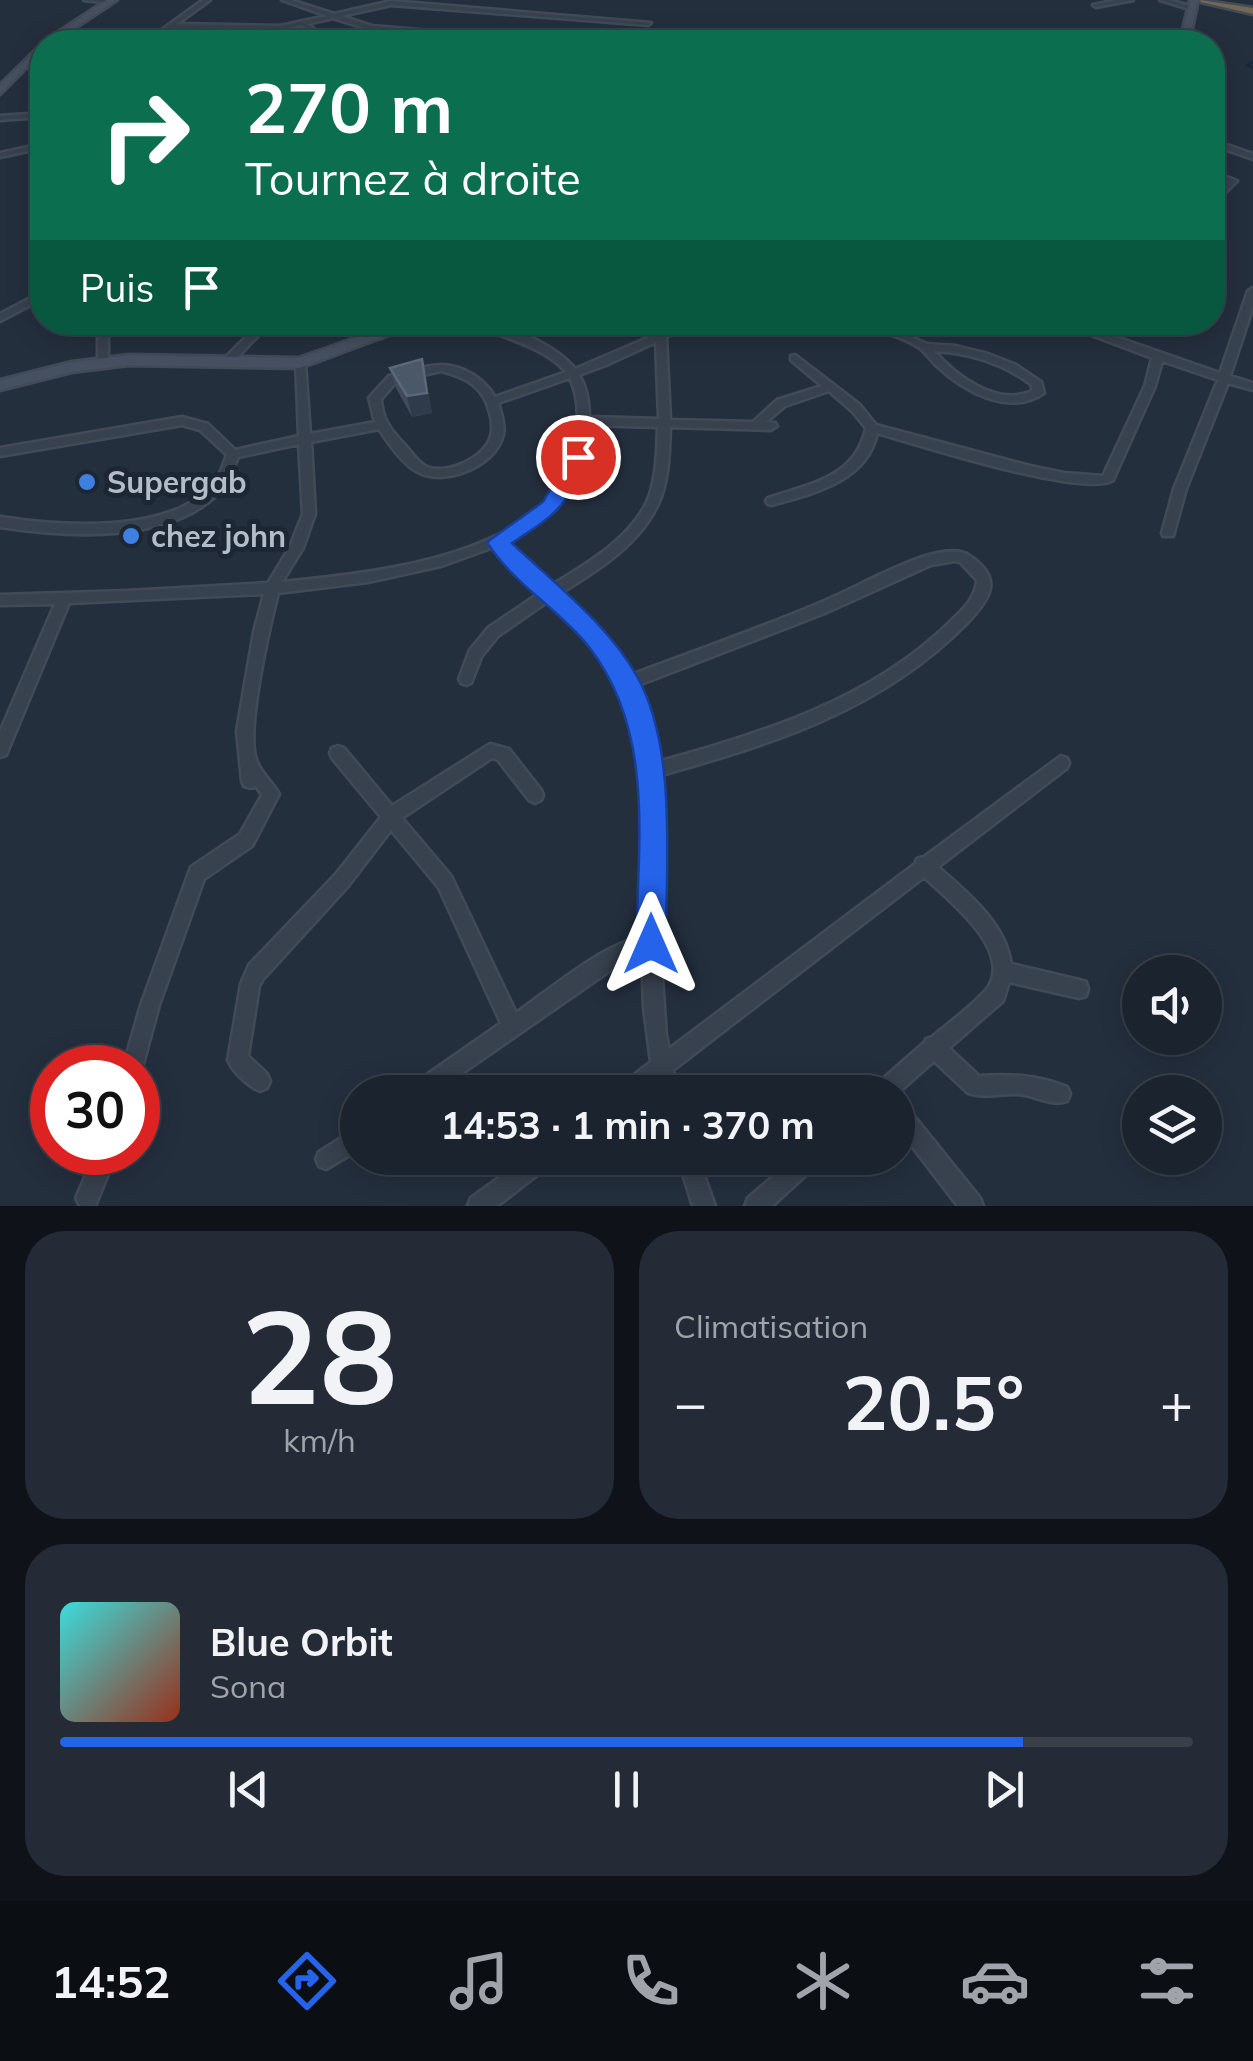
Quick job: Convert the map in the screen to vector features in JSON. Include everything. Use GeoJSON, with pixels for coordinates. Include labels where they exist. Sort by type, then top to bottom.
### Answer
{"type":"FeatureCollection","features":[{"type":"Feature","properties":{"kind":"highway"},"geometry":{"type":"LineString","coordinates":[[1196,2],[1221,2],[1253,9]]}},
{"type":"Feature","properties":{"kind":"street"},"geometry":{"type":"LineString","coordinates":[[86,0],[112,0]]}},
{"type":"Feature","properties":{"kind":"street"},"geometry":{"type":"LineString","coordinates":[[69,30],[112,0]]}},
{"type":"Feature","properties":{"kind":"street"},"geometry":{"type":"LineString","coordinates":[[164,30],[207,0]]}},
{"type":"Feature","properties":{"kind":"street"},"geometry":{"type":"LineString","coordinates":[[284,0],[334,18],[388,30]]}},
{"type":"Feature","properties":{"kind":"street"},"geometry":{"type":"LineString","coordinates":[[1096,6],[1130,0]]}},
{"type":"Feature","properties":{"kind":"street"},"geometry":{"type":"LineString","coordinates":[[1162,0],[1196,2],[1188,30]]}},
{"type":"Feature","properties":{"kind":"street"},"geometry":{"type":"LineString","coordinates":[[169,26],[250,30],[305,25],[376,5],[411,3],[648,23]]}},
{"type":"Feature","properties":{"kind":"street"},"geometry":{"type":"LineString","coordinates":[[305,25],[312,30]]}},
{"type":"Feature","properties":{"kind":"street"},"geometry":{"type":"LineString","coordinates":[[0,90],[30,61]]}},
{"type":"Feature","properties":{"kind":"street"},"geometry":{"type":"LineString","coordinates":[[0,118],[30,116]]}},
{"type":"Feature","properties":{"kind":"street"},"geometry":{"type":"LineString","coordinates":[[1225,146],[1253,155]]}},
{"type":"Feature","properties":{"kind":"street"},"geometry":{"type":"LineString","coordinates":[[0,155],[30,149]]}},
{"type":"Feature","properties":{"kind":"street"},"geometry":{"type":"LineString","coordinates":[[1168,533],[1180,489],[1224,378],[1253,290]]}},
{"type":"Feature","properties":{"kind":"street"},"geometry":{"type":"LineString","coordinates":[[0,318],[30,302]]}},
{"type":"Feature","properties":{"kind":"street"},"geometry":{"type":"LineString","coordinates":[[103,335],[103,362]]}},
{"type":"Feature","properties":{"kind":"street"},"geometry":{"type":"LineString","coordinates":[[226,363],[253,335]]}},
{"type":"Feature","properties":{"kind":"street"},"geometry":{"type":"LineString","coordinates":[[0,384],[103,362],[300,363],[362,335]]}},
{"type":"Feature","properties":{"kind":"street"},"geometry":{"type":"LineString","coordinates":[[0,600],[272,586],[402,571],[497,542],[534,522],[562,492],[578,457],[584,421],[575,373],[545,349],[510,335]]}},
{"type":"Feature","properties":{"kind":"street"},"geometry":{"type":"LineString","coordinates":[[899,335],[925,346],[952,349],[1012,366],[1037,384],[1038,393],[1014,399],[975,388],[943,366],[925,346]]}},
{"type":"Feature","properties":{"kind":"street"},"geometry":{"type":"LineString","coordinates":[[1099,335],[1253,387]]}},
{"type":"Feature","properties":{"kind":"street"},"geometry":{"type":"LineString","coordinates":[[466,680],[474,651],[488,636],[621,545],[643,521],[662,467],[661,336],[575,373],[494,401]]}},
{"type":"Feature","properties":{"kind":"street"},"geometry":{"type":"LineString","coordinates":[[795,358],[872,428],[1039,472],[1104,482],[1110,478],[1150,386],[1158,356]]}},
{"type":"Feature","properties":{"kind":"street"},"geometry":{"type":"LineString","coordinates":[[140,1045],[150,1005],[197,874],[246,840],[271,794],[250,774],[244,731],[272,586],[296,548],[309,514],[300,363]]}},
{"type":"Feature","properties":{"kind":"street"},"geometry":{"type":"LineString","coordinates":[[424,368],[469,374],[489,390],[494,401],[496,441],[472,462],[435,473],[421,469],[380,425],[375,398],[382,387],[407,372],[424,368]]}},
{"type":"Feature","properties":{"kind":"street"},"geometry":{"type":"LineString","coordinates":[[756,426],[781,404],[830,387]]}},
{"type":"Feature","properties":{"kind":"street"},"geometry":{"type":"LineString","coordinates":[[0,452],[182,421],[204,427],[233,454]]}},
{"type":"Feature","properties":{"kind":"street"},"geometry":{"type":"LineString","coordinates":[[584,421],[770,426]]}},
{"type":"Feature","properties":{"kind":"street"},"geometry":{"type":"LineString","coordinates":[[233,454],[380,425]]}},
{"type":"Feature","properties":{"kind":"street"},"geometry":{"type":"LineString","coordinates":[[772,500],[830,481],[855,467],[871,448],[872,428]]}},
{"type":"Feature","properties":{"kind":"street"},"geometry":{"type":"LineString","coordinates":[[0,522],[68,529],[136,525],[183,512],[214,491],[233,454]]}},
{"type":"Feature","properties":{"kind":"street"},"geometry":{"type":"LineString","coordinates":[[497,542],[595,638],[628,683],[653,770],[651,944],[664,1075]]}},
{"type":"Feature","properties":{"kind":"street"},"geometry":{"type":"LineString","coordinates":[[628,683],[806,615],[929,560],[964,558],[984,578],[984,591],[956,627],[893,677],[796,726],[739,747],[653,770]]}},
{"type":"Feature","properties":{"kind":"street"},"geometry":{"type":"LineString","coordinates":[[0,750],[64,598]]}},
{"type":"Feature","properties":{"kind":"street"},"geometry":{"type":"LineString","coordinates":[[260,1081],[238,1060],[250,984],[256,972],[342,880],[393,815],[490,751],[503,754],[535,795]]}},
{"type":"Feature","properties":{"kind":"street"},"geometry":{"type":"LineString","coordinates":[[338,753],[370,795],[393,815],[444,882],[512,1026]]}},
{"type":"Feature","properties":{"kind":"street"},"geometry":{"type":"LineString","coordinates":[[652,1075],[923,864],[1061,763]]}},
{"type":"Feature","properties":{"kind":"street"},"geometry":{"type":"LineString","coordinates":[[901,1075],[996,994],[1004,972],[1002,956],[973,913],[923,864]]}},
{"type":"Feature","properties":{"kind":"street"},"geometry":{"type":"LineString","coordinates":[[443,1075],[620,954],[651,944]]}},
{"type":"Feature","properties":{"kind":"street"},"geometry":{"type":"LineString","coordinates":[[1004,972],[1078,989]]}},
{"type":"Feature","properties":{"kind":"street"},"geometry":{"type":"LineString","coordinates":[[933,1046],[975,1086],[1019,1084],[1060,1094]]}},
{"type":"Feature","properties":{"kind":"street"},"geometry":{"type":"LineString","coordinates":[[915,1134],[972,1206]]}},
{"type":"Feature","properties":{"kind":"street"},"geometry":{"type":"LineString","coordinates":[[326,1160],[340,1150]]}},
{"type":"Feature","properties":{"kind":"street"},"geometry":{"type":"LineString","coordinates":[[88,1198],[98,1175]]}},
{"type":"Feature","properties":{"kind":"street"},"geometry":{"type":"LineString","coordinates":[[479,1206],[520,1175]]}},
{"type":"Feature","properties":{"kind":"street"},"geometry":{"type":"LineString","coordinates":[[694,1175],[704,1206]]}},
{"type":"Feature","properties":{"kind":"street"},"geometry":{"type":"LineString","coordinates":[[756,1206],[791,1175]]}},
{"type":"Feature","properties":{"kind":"building"},"geometry":{"type":"Polygon","coordinates":[[[422,359],[427,393],[407,396],[390,368],[422,359]]]}},
{"type":"Feature","properties":{"kind":"waterway"},"geometry":{"type":"LineString","coordinates":[[1253,62],[1247,65],[1253,68]]}},
{"type":"Feature","properties":{"kind":"place","name":"Supergab"},"geometry":{"type":"Point","coordinates":[87,482]}},
{"type":"Feature","properties":{"kind":"place","name":"chez john"},"geometry":{"type":"Point","coordinates":[131,536]}},
{"type":"Feature","properties":{"kind":"route"},"geometry":{"type":"LineString","coordinates":[[578,457],[572,475],[550,508],[534,522],[497,542],[595,638],[628,683],[653,770],[651,944]]}}]}
